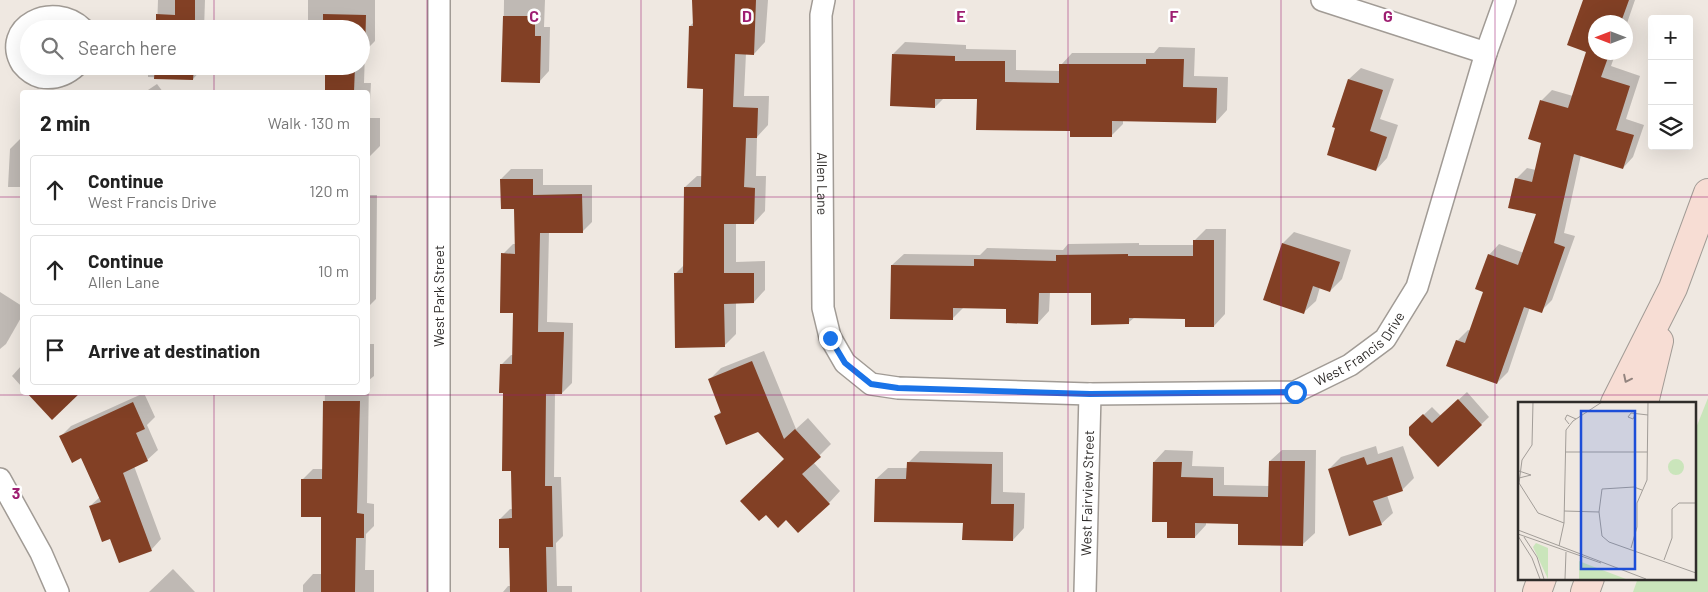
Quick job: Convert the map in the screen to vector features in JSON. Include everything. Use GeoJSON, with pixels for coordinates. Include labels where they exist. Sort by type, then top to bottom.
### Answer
{"type":"FeatureCollection","features":[{"type":"Feature","properties":{"kind":"main road"},"geometry":{"type":"LineString","coordinates":[[1615,402],[1672,288],[1708,193]]}},
{"type":"Feature","properties":{"kind":"main road"},"geometry":{"type":"LineString","coordinates":[[1644,402],[1672,288]]}},
{"type":"Feature","properties":{"kind":"main road"},"geometry":{"type":"LineString","coordinates":[[1537,592],[1541,580]]}},
{"type":"Feature","properties":{"kind":"main road"},"geometry":{"type":"LineString","coordinates":[[1585,592],[1589,580]]}},
{"type":"Feature","properties":{"kind":"street","name":"West Park Street"},"geometry":{"type":"LineString","coordinates":[[439,0],[439,592]]}},
{"type":"Feature","properties":{"kind":"street","name":"Allen Lane"},"geometry":{"type":"LineString","coordinates":[[824,0],[821,15],[823,308],[830,338],[845,363]]}},
{"type":"Feature","properties":{"kind":"street"},"geometry":{"type":"LineString","coordinates":[[1322,0],[1486,53]]}},
{"type":"Feature","properties":{"kind":"street","name":"West Francis Drive"},"geometry":{"type":"LineString","coordinates":[[845,363],[871,384],[898,388],[1090,394],[1295,392],[1350,366],[1385,339],[1417,287],[1486,53],[1505,0]]}},
{"type":"Feature","properties":{"kind":"street"},"geometry":{"type":"LineString","coordinates":[[22,20],[44,3],[67,11],[77,20]]}},
{"type":"Feature","properties":{"kind":"street"},"geometry":{"type":"LineString","coordinates":[[20,23],[14,38],[14,50],[20,62]]}},
{"type":"Feature","properties":{"kind":"street"},"geometry":{"type":"LineString","coordinates":[[34,75],[48,78],[63,75]]}},
{"type":"Feature","properties":{"kind":"street","name":"West Fairview Street"},"geometry":{"type":"LineString","coordinates":[[1085,592],[1090,394]]}},
{"type":"Feature","properties":{"kind":"street"},"geometry":{"type":"LineString","coordinates":[[0,479],[41,553],[58,592]]}},
{"type":"Feature","properties":{"kind":"green space"},"geometry":{"type":"Polygon","coordinates":[[[1708,398],[1708,592],[1633,592],[1637,580],[1696,580],[1696,428],[1708,398]]]}},
{"type":"Feature","properties":{"kind":"building"},"geometry":{"type":"Polygon","coordinates":[[[175,0],[195,0],[195,20],[156,20],[156,14],[175,15],[175,0]]]}},
{"type":"Feature","properties":{"kind":"building"},"geometry":{"type":"Polygon","coordinates":[[[692,0],[756,0],[754,55],[735,54],[733,107],[758,108],[757,138],[746,138],[744,187],[755,188],[754,224],[724,224],[724,273],[754,273],[754,303],[724,304],[725,347],[675,348],[674,273],[683,273],[684,187],[701,187],[703,89],[687,88],[689,26],[693,26],[692,0]]]}},
{"type":"Feature","properties":{"kind":"building"},"geometry":{"type":"Polygon","coordinates":[[[1583,0],[1629,0],[1624,15],[1588,15],[1588,60],[1607,60],[1601,77],[1630,86],[1616,130],[1634,135],[1623,169],[1574,154],[1554,243],[1565,247],[1542,313],[1524,307],[1497,384],[1446,366],[1456,340],[1465,343],[1483,292],[1475,289],[1488,254],[1518,265],[1536,214],[1508,208],[1515,178],[1532,182],[1541,143],[1528,139],[1540,100],[1568,108],[1586,52],[1567,45],[1583,0]]]}},
{"type":"Feature","properties":{"kind":"building"},"geometry":{"type":"Polygon","coordinates":[[[323,14],[366,15],[366,20],[323,20],[323,14]]]}},
{"type":"Feature","properties":{"kind":"building"},"geometry":{"type":"Polygon","coordinates":[[[503,16],[535,16],[535,36],[541,36],[540,83],[501,82],[503,16]]]}},
{"type":"Feature","properties":{"kind":"building"},"geometry":{"type":"Polygon","coordinates":[[[892,54],[955,56],[955,61],[1005,61],[1005,82],[1059,83],[1059,64],[1146,64],[1146,59],[1184,59],[1183,87],[1217,88],[1216,123],[1112,121],[1112,137],[1070,137],[1070,131],[976,130],[977,99],[935,99],[935,108],[890,106],[892,54]]]}},
{"type":"Feature","properties":{"kind":"building"},"geometry":{"type":"Polygon","coordinates":[[[154,75],[193,75],[193,80],[154,79],[154,75]]]}},
{"type":"Feature","properties":{"kind":"building"},"geometry":{"type":"Polygon","coordinates":[[[325,75],[355,75],[354,90],[325,90],[325,75]]]}},
{"type":"Feature","properties":{"kind":"building"},"geometry":{"type":"Polygon","coordinates":[[[1348,79],[1383,90],[1370,131],[1387,137],[1376,171],[1327,155],[1335,128],[1332,127],[1348,79]]]}},
{"type":"Feature","properties":{"kind":"building"},"geometry":{"type":"Polygon","coordinates":[[[500,179],[533,179],[533,195],[582,194],[583,233],[540,233],[538,332],[564,332],[562,394],[546,394],[545,486],[552,486],[553,547],[546,547],[547,592],[510,592],[509,548],[499,548],[499,519],[512,518],[511,471],[502,471],[503,393],[499,393],[500,364],[512,364],[513,313],[500,313],[501,253],[515,254],[514,209],[501,209],[500,179]]]}},
{"type":"Feature","properties":{"kind":"building"},"geometry":{"type":"Polygon","coordinates":[[[1193,240],[1214,240],[1214,327],[1185,327],[1185,319],[1129,318],[1129,324],[1091,325],[1091,293],[1039,293],[1038,324],[1006,323],[1006,309],[953,308],[953,320],[890,319],[891,265],[974,266],[974,259],[1056,261],[1056,255],[1128,254],[1128,256],[1193,256],[1193,240]]]}},
{"type":"Feature","properties":{"kind":"building"},"geometry":{"type":"Polygon","coordinates":[[[1282,243],[1340,262],[1330,292],[1313,286],[1304,314],[1263,300],[1282,243]]]}},
{"type":"Feature","properties":{"kind":"building"},"geometry":{"type":"Polygon","coordinates":[[[752,361],[784,439],[795,429],[821,457],[802,474],[830,504],[798,533],[786,520],[778,528],[766,515],[759,521],[740,501],[784,459],[758,432],[726,445],[714,416],[721,413],[708,379],[752,361]]]}},
{"type":"Feature","properties":{"kind":"building"},"geometry":{"type":"Polygon","coordinates":[[[29,395],[78,395],[52,420],[29,395]]]}},
{"type":"Feature","properties":{"kind":"building"},"geometry":{"type":"Polygon","coordinates":[[[1458,399],[1482,425],[1438,467],[1409,435],[1409,427],[1423,414],[1432,423],[1458,399]]]}},
{"type":"Feature","properties":{"kind":"building"},"geometry":{"type":"Polygon","coordinates":[[[323,401],[360,401],[357,513],[364,514],[364,538],[356,538],[355,592],[321,592],[321,517],[301,517],[301,479],[322,479],[323,401]]]}},
{"type":"Feature","properties":{"kind":"building"},"geometry":{"type":"Polygon","coordinates":[[[133,402],[145,429],[136,433],[148,461],[123,473],[152,551],[119,563],[110,539],[102,542],[89,506],[101,502],[81,458],[72,463],[59,436],[133,402]]]}},
{"type":"Feature","properties":{"kind":"building"},"geometry":{"type":"Polygon","coordinates":[[[1364,457],[1367,465],[1392,457],[1403,491],[1373,501],[1382,525],[1349,536],[1328,469],[1364,457]]]}},
{"type":"Feature","properties":{"kind":"building"},"geometry":{"type":"Polygon","coordinates":[[[1269,461],[1305,461],[1303,546],[1238,545],[1238,524],[1195,523],[1195,538],[1167,538],[1167,522],[1152,522],[1153,462],[1182,462],[1181,477],[1213,478],[1213,496],[1268,497],[1269,461]]]}},
{"type":"Feature","properties":{"kind":"building"},"geometry":{"type":"Polygon","coordinates":[[[907,462],[992,464],[991,504],[1014,504],[1013,541],[962,540],[963,523],[874,522],[875,479],[906,479],[907,462]]]}},
{"type":"Feature","properties":{"kind":"route"},"geometry":{"type":"LineString","coordinates":[[830,338],[845,363],[871,384],[898,388],[1090,394],[1295,392]]}}]}
